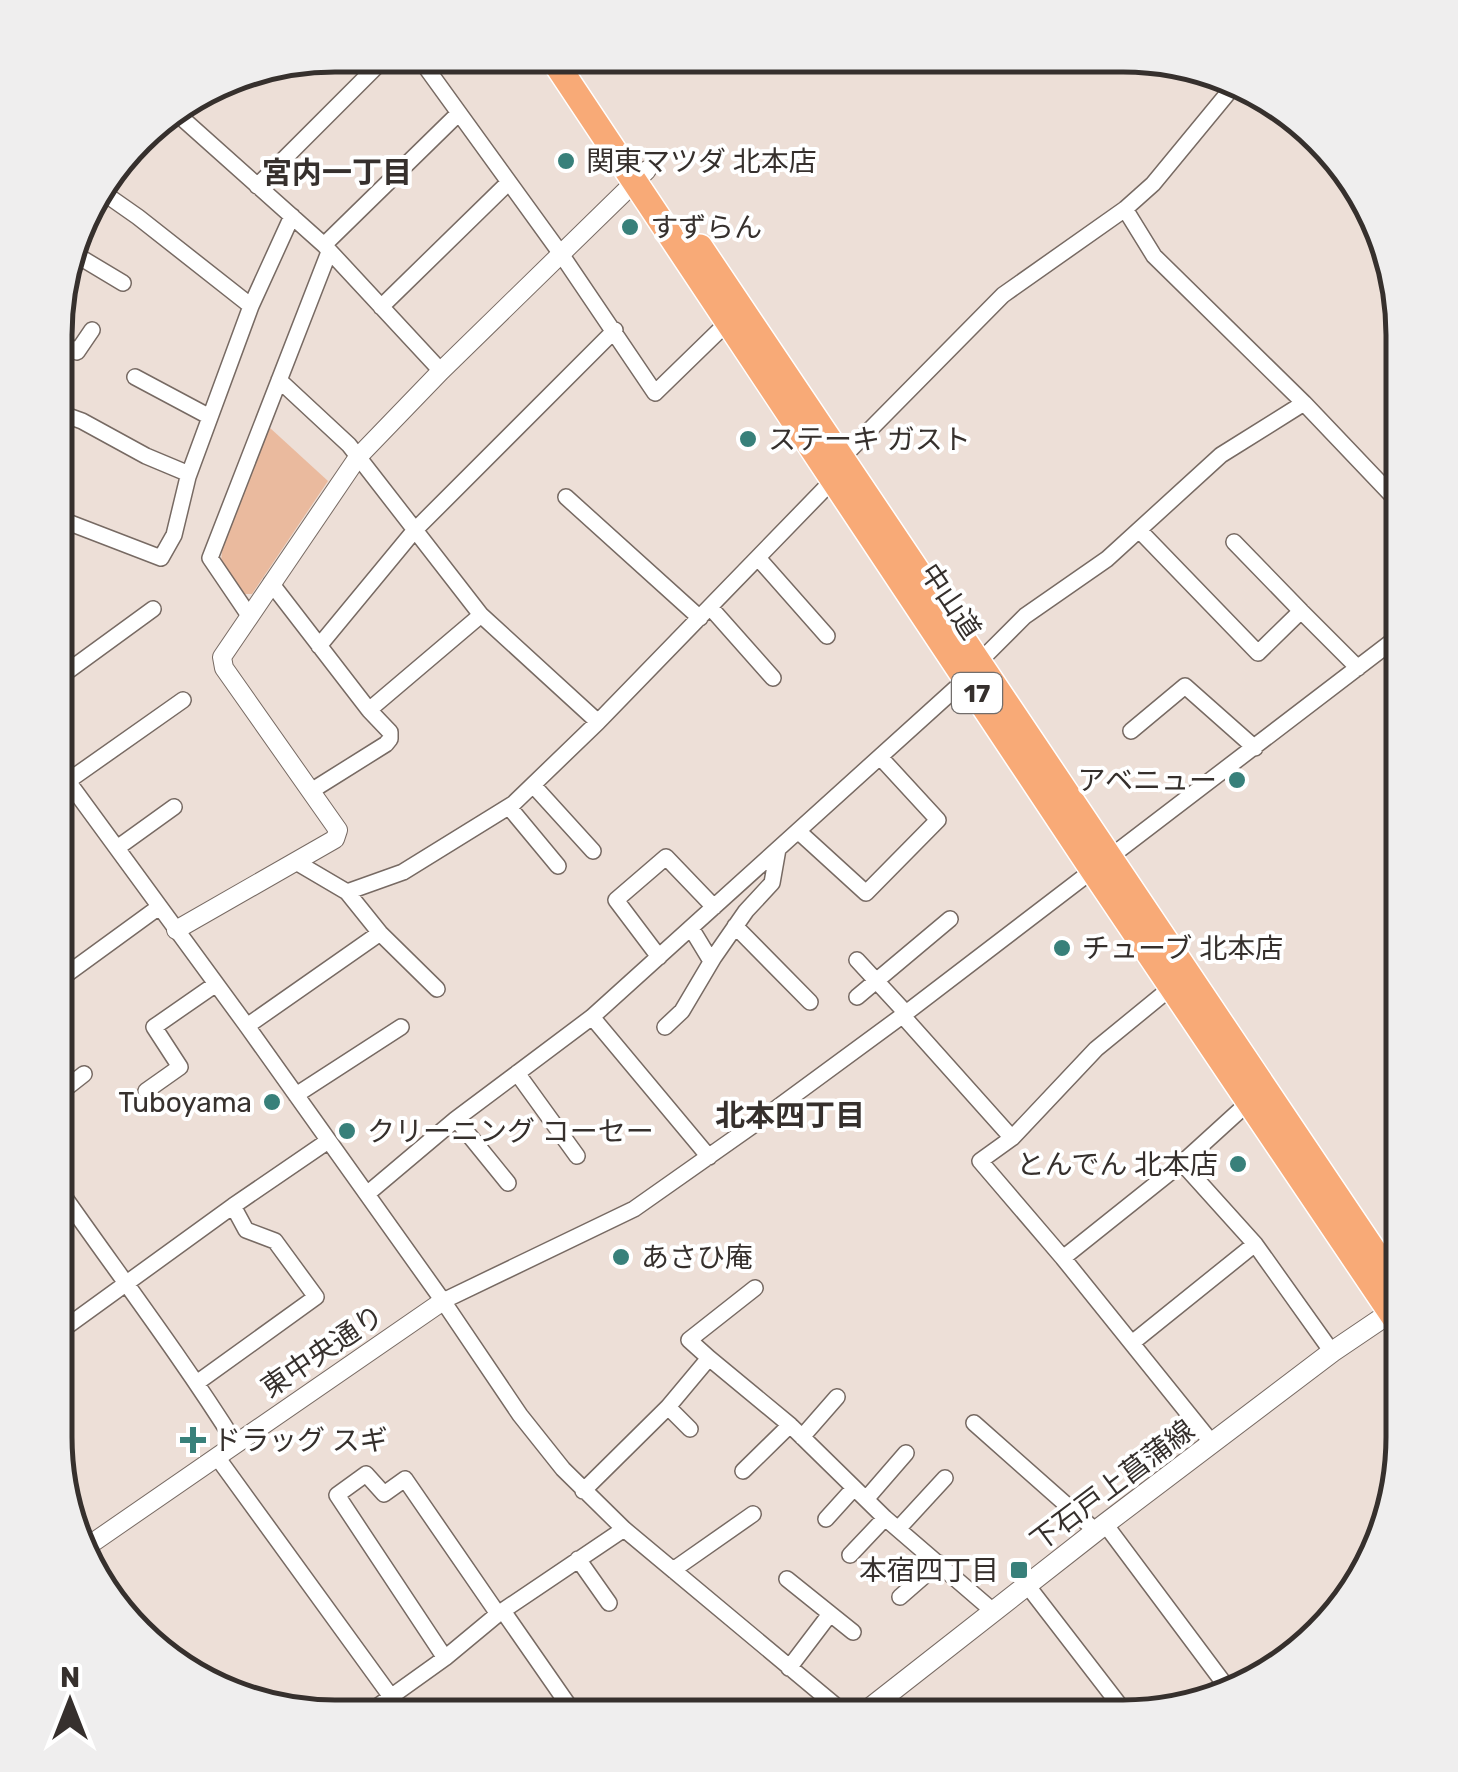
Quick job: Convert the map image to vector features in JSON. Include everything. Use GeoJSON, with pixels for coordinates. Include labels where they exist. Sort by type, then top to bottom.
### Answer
{"type":"FeatureCollection","features":[{"type":"Feature","properties":{"kind":"highway","name":"中山道"},"geometry":{"type":"LineString","coordinates":[[563,72],[642,175],[1385,1288]]}},
{"type":"Feature","properties":{"kind":"highway","name":"中山道"},"geometry":{"type":"LineString","coordinates":[[580,72],[728,322],[837,470]]}},
{"type":"Feature","properties":{"kind":"highway","name":"中山道"},"geometry":{"type":"LineString","coordinates":[[1100,864],[1249,1102],[1385,1290]]}},
{"type":"Feature","properties":{"kind":"main road","name":"下石戸上菖蒲線"},"geometry":{"type":"LineString","coordinates":[[889,1699],[1100,1528],[1332,1352],[1385,1319]]}},
{"type":"Feature","properties":{"kind":"street"},"geometry":{"type":"LineString","coordinates":[[257,186],[371,72]]}},
{"type":"Feature","properties":{"kind":"street"},"geometry":{"type":"LineString","coordinates":[[429,72],[615,330],[655,392],[728,322]]}},
{"type":"Feature","properties":{"kind":"street"},"geometry":{"type":"LineString","coordinates":[[348,892],[404,872],[509,806],[533,785],[758,558],[1002,295],[1125,209],[1153,184],[1227,95]]}},
{"type":"Feature","properties":{"kind":"street"},"geometry":{"type":"LineString","coordinates":[[250,617],[210,558],[326,248],[459,113]]}},
{"type":"Feature","properties":{"kind":"street"},"geometry":{"type":"LineString","coordinates":[[185,120],[326,248],[441,370]]}},
{"type":"Feature","properties":{"kind":"street"},"geometry":{"type":"LineString","coordinates":[[176,930],[338,835],[222,657],[358,457],[441,370],[642,175]]}},
{"type":"Feature","properties":{"kind":"street"},"geometry":{"type":"LineString","coordinates":[[382,307],[509,182]]}},
{"type":"Feature","properties":{"kind":"street"},"geometry":{"type":"LineString","coordinates":[[112,199],[251,306]]}},
{"type":"Feature","properties":{"kind":"street"},"geometry":{"type":"LineString","coordinates":[[1125,209],[1154,256],[1386,489]]}},
{"type":"Feature","properties":{"kind":"street"},"geometry":{"type":"LineString","coordinates":[[72,524],[161,558],[174,535],[189,474],[251,306],[292,216]]}},
{"type":"Feature","properties":{"kind":"street"},"geometry":{"type":"LineString","coordinates":[[83,259],[124,283]]}},
{"type":"Feature","properties":{"kind":"street"},"geometry":{"type":"LineString","coordinates":[[72,349],[77,352],[92,330]]}},
{"type":"Feature","properties":{"kind":"street"},"geometry":{"type":"LineString","coordinates":[[319,646],[414,531],[615,330]]}},
{"type":"Feature","properties":{"kind":"street"},"geometry":{"type":"LineString","coordinates":[[135,376],[210,417]]}},
{"type":"Feature","properties":{"kind":"street"},"geometry":{"type":"LineString","coordinates":[[279,380],[349,445],[482,615],[598,722]]}},
{"type":"Feature","properties":{"kind":"street"},"geometry":{"type":"LineString","coordinates":[[367,1194],[456,1118],[592,1018],[973,670],[1025,616],[1108,559],[1221,455],[1304,403]]}},
{"type":"Feature","properties":{"kind":"street"},"geometry":{"type":"LineString","coordinates":[[72,417],[189,474]]}},
{"type":"Feature","properties":{"kind":"street"},"geometry":{"type":"LineString","coordinates":[[566,497],[705,613],[772,678]]}},
{"type":"Feature","properties":{"kind":"street"},"geometry":{"type":"LineString","coordinates":[[1140,530],[1258,653],[1300,611]]}},
{"type":"Feature","properties":{"kind":"street"},"geometry":{"type":"LineString","coordinates":[[1234,542],[1358,668]]}},
{"type":"Feature","properties":{"kind":"street"},"geometry":{"type":"LineString","coordinates":[[758,558],[828,636]]}},
{"type":"Feature","properties":{"kind":"street"},"geometry":{"type":"LineString","coordinates":[[271,583],[390,732],[390,739],[311,790]]}},
{"type":"Feature","properties":{"kind":"street"},"geometry":{"type":"LineString","coordinates":[[72,668],[154,609]]}},
{"type":"Feature","properties":{"kind":"street"},"geometry":{"type":"LineString","coordinates":[[370,710],[482,615]]}},
{"type":"Feature","properties":{"kind":"street"},"geometry":{"type":"LineString","coordinates":[[443,1302],[634,1209],[709,1157],[904,1014],[1386,647]]}},
{"type":"Feature","properties":{"kind":"street"},"geometry":{"type":"LineString","coordinates":[[1131,731],[1184,686],[1255,748]]}},
{"type":"Feature","properties":{"kind":"street"},"geometry":{"type":"LineString","coordinates":[[72,778],[183,700]]}},
{"type":"Feature","properties":{"kind":"street"},"geometry":{"type":"LineString","coordinates":[[798,831],[866,893],[938,820],[880,756]]}},
{"type":"Feature","properties":{"kind":"street"},"geometry":{"type":"LineString","coordinates":[[533,785],[593,850]]}},
{"type":"Feature","properties":{"kind":"street"},"geometry":{"type":"LineString","coordinates":[[72,786],[562,1469],[624,1529],[827,1699]]}},
{"type":"Feature","properties":{"kind":"street"},"geometry":{"type":"LineString","coordinates":[[118,848],[174,806]]}},
{"type":"Feature","properties":{"kind":"street"},"geometry":{"type":"LineString","coordinates":[[509,806],[558,866]]}},
{"type":"Feature","properties":{"kind":"street"},"geometry":{"type":"LineString","coordinates":[[665,1028],[682,1011],[746,911],[772,884],[778,849]]}},
{"type":"Feature","properties":{"kind":"street"},"geometry":{"type":"LineString","coordinates":[[659,957],[616,900],[666,857],[714,907]]}},
{"type":"Feature","properties":{"kind":"street"},"geometry":{"type":"LineString","coordinates":[[296,862],[348,892],[380,933],[438,989]]}},
{"type":"Feature","properties":{"kind":"street"},"geometry":{"type":"LineString","coordinates":[[72,970],[159,907]]}},
{"type":"Feature","properties":{"kind":"street"},"geometry":{"type":"LineString","coordinates":[[857,997],[950,919]]}},
{"type":"Feature","properties":{"kind":"street"},"geometry":{"type":"LineString","coordinates":[[736,926],[810,1002]]}},
{"type":"Feature","properties":{"kind":"street"},"geometry":{"type":"LineString","coordinates":[[690,928],[711,962]]}},
{"type":"Feature","properties":{"kind":"street"},"geometry":{"type":"LineString","coordinates":[[247,1026],[380,933]]}},
{"type":"Feature","properties":{"kind":"street"},"geometry":{"type":"LineString","coordinates":[[857,960],[1012,1138]]}},
{"type":"Feature","properties":{"kind":"street"},"geometry":{"type":"LineString","coordinates":[[146,1091],[180,1067],[154,1028],[216,984]]}},
{"type":"Feature","properties":{"kind":"street"},"geometry":{"type":"LineString","coordinates":[[1173,986],[1096,1049],[1012,1138],[980,1161],[1212,1443]]}},
{"type":"Feature","properties":{"kind":"street"},"geometry":{"type":"LineString","coordinates":[[592,1018],[709,1157]]}},
{"type":"Feature","properties":{"kind":"street"},"geometry":{"type":"LineString","coordinates":[[296,1096],[401,1027]]}},
{"type":"Feature","properties":{"kind":"street"},"geometry":{"type":"LineString","coordinates":[[517,1073],[577,1156]]}},
{"type":"Feature","properties":{"kind":"street"},"geometry":{"type":"LineString","coordinates":[[72,1083],[84,1074]]}},
{"type":"Feature","properties":{"kind":"street"},"geometry":{"type":"LineString","coordinates":[[1063,1258],[1182,1163],[1249,1102]]}},
{"type":"Feature","properties":{"kind":"street"},"geometry":{"type":"LineString","coordinates":[[456,1118],[508,1184]]}},
{"type":"Feature","properties":{"kind":"street"},"geometry":{"type":"LineString","coordinates":[[72,1322],[328,1141]]}},
{"type":"Feature","properties":{"kind":"street"},"geometry":{"type":"LineString","coordinates":[[1182,1163],[1255,1244],[1332,1352]]}},
{"type":"Feature","properties":{"kind":"street"},"geometry":{"type":"LineString","coordinates":[[198,1382],[316,1297],[275,1241],[246,1230],[233,1206]]}},
{"type":"Feature","properties":{"kind":"street"},"geometry":{"type":"LineString","coordinates":[[72,1208],[198,1382],[236,1444]]}},
{"type":"Feature","properties":{"kind":"street"},"geometry":{"type":"LineString","coordinates":[[1132,1343],[1255,1244]]}},
{"type":"Feature","properties":{"kind":"street"},"geometry":{"type":"LineString","coordinates":[[754,1288],[689,1340],[790,1425],[892,1523],[993,1611]]}},
{"type":"Feature","properties":{"kind":"street","name":"東中央通り"},"geometry":{"type":"LineString","coordinates":[[94,1542],[443,1302]]}},
{"type":"Feature","properties":{"kind":"street"},"geometry":{"type":"LineString","coordinates":[[584,1491],[668,1407],[709,1358]]}},
{"type":"Feature","properties":{"kind":"street"},"geometry":{"type":"LineString","coordinates":[[802,1437],[837,1397]]}},
{"type":"Feature","properties":{"kind":"street"},"geometry":{"type":"LineString","coordinates":[[668,1407],[690,1429]]}},
{"type":"Feature","properties":{"kind":"street"},"geometry":{"type":"LineString","coordinates":[[974,1423],[1100,1528],[1221,1681]]}},
{"type":"Feature","properties":{"kind":"street"},"geometry":{"type":"LineString","coordinates":[[743,1470],[790,1425]]}},
{"type":"Feature","properties":{"kind":"street"},"geometry":{"type":"LineString","coordinates":[[826,1520],[906,1453]]}},
{"type":"Feature","properties":{"kind":"street"},"geometry":{"type":"LineString","coordinates":[[216,1457],[394,1699]]}},
{"type":"Feature","properties":{"kind":"street"},"geometry":{"type":"LineString","coordinates":[[445,1658],[337,1495],[366,1474],[384,1494],[405,1480],[564,1699]]}},
{"type":"Feature","properties":{"kind":"street"},"geometry":{"type":"LineString","coordinates":[[850,1554],[946,1478]]}},
{"type":"Feature","properties":{"kind":"street"},"geometry":{"type":"LineString","coordinates":[[673,1570],[753,1514]]}},
{"type":"Feature","properties":{"kind":"street"},"geometry":{"type":"LineString","coordinates":[[388,1699],[500,1612],[624,1529]]}},
{"type":"Feature","properties":{"kind":"street"},"geometry":{"type":"LineString","coordinates":[[578,1560],[609,1603]]}},
{"type":"Feature","properties":{"kind":"street"},"geometry":{"type":"LineString","coordinates":[[900,1597],[939,1563]]}},
{"type":"Feature","properties":{"kind":"street"},"geometry":{"type":"LineString","coordinates":[[787,1579],[853,1632]]}},
{"type":"Feature","properties":{"kind":"street"},"geometry":{"type":"LineString","coordinates":[[1027,1585],[1115,1699]]}},
{"type":"Feature","properties":{"kind":"street"},"geometry":{"type":"LineString","coordinates":[[790,1668],[830,1614]]}},
{"type":"Feature","properties":{"kind":"shaded area"},"geometry":{"type":"Polygon","coordinates":[[[269,427],[328,481],[252,594],[244,594],[221,562],[222,550],[269,427]]]}},
{"type":"Feature","properties":{"kind":"place","name":"関東マツダ 北本店"},"geometry":{"type":"Point","coordinates":[566,161]}},
{"type":"Feature","properties":{"kind":"place","name":"すずらん"},"geometry":{"type":"Point","coordinates":[630,227]}},
{"type":"Feature","properties":{"kind":"place","name":"ステーキ ガスト"},"geometry":{"type":"Point","coordinates":[748,439]}},
{"type":"Feature","properties":{"kind":"place","name":"アベニュー"},"geometry":{"type":"Point","coordinates":[1237,780]}},
{"type":"Feature","properties":{"kind":"place","name":"チューブ 北本店"},"geometry":{"type":"Point","coordinates":[1062,948]}},
{"type":"Feature","properties":{"kind":"place","name":"Tuboyama"},"geometry":{"type":"Point","coordinates":[272,1102]}},
{"type":"Feature","properties":{"kind":"place","name":"クリーニング コーセー"},"geometry":{"type":"Point","coordinates":[347,1131]}},
{"type":"Feature","properties":{"kind":"place","name":"とんでん 北本店"},"geometry":{"type":"Point","coordinates":[1238,1164]}},
{"type":"Feature","properties":{"kind":"place","name":"あさひ庵"},"geometry":{"type":"Point","coordinates":[621,1257]}},
{"type":"Feature","properties":{"kind":"place","name":"ドラッグ スギ"},"geometry":{"type":"Point","coordinates":[193,1440]}},
{"type":"Feature","properties":{"kind":"place","name":"本宿四丁目"},"geometry":{"type":"Point","coordinates":[1019,1570]}},
{"type":"Feature","properties":{"kind":"district","name":"宮内一丁目"},"geometry":{"type":"Point","coordinates":[337,173]}},
{"type":"Feature","properties":{"kind":"district","name":"北本四丁目"},"geometry":{"type":"Point","coordinates":[790,1116]}}]}
